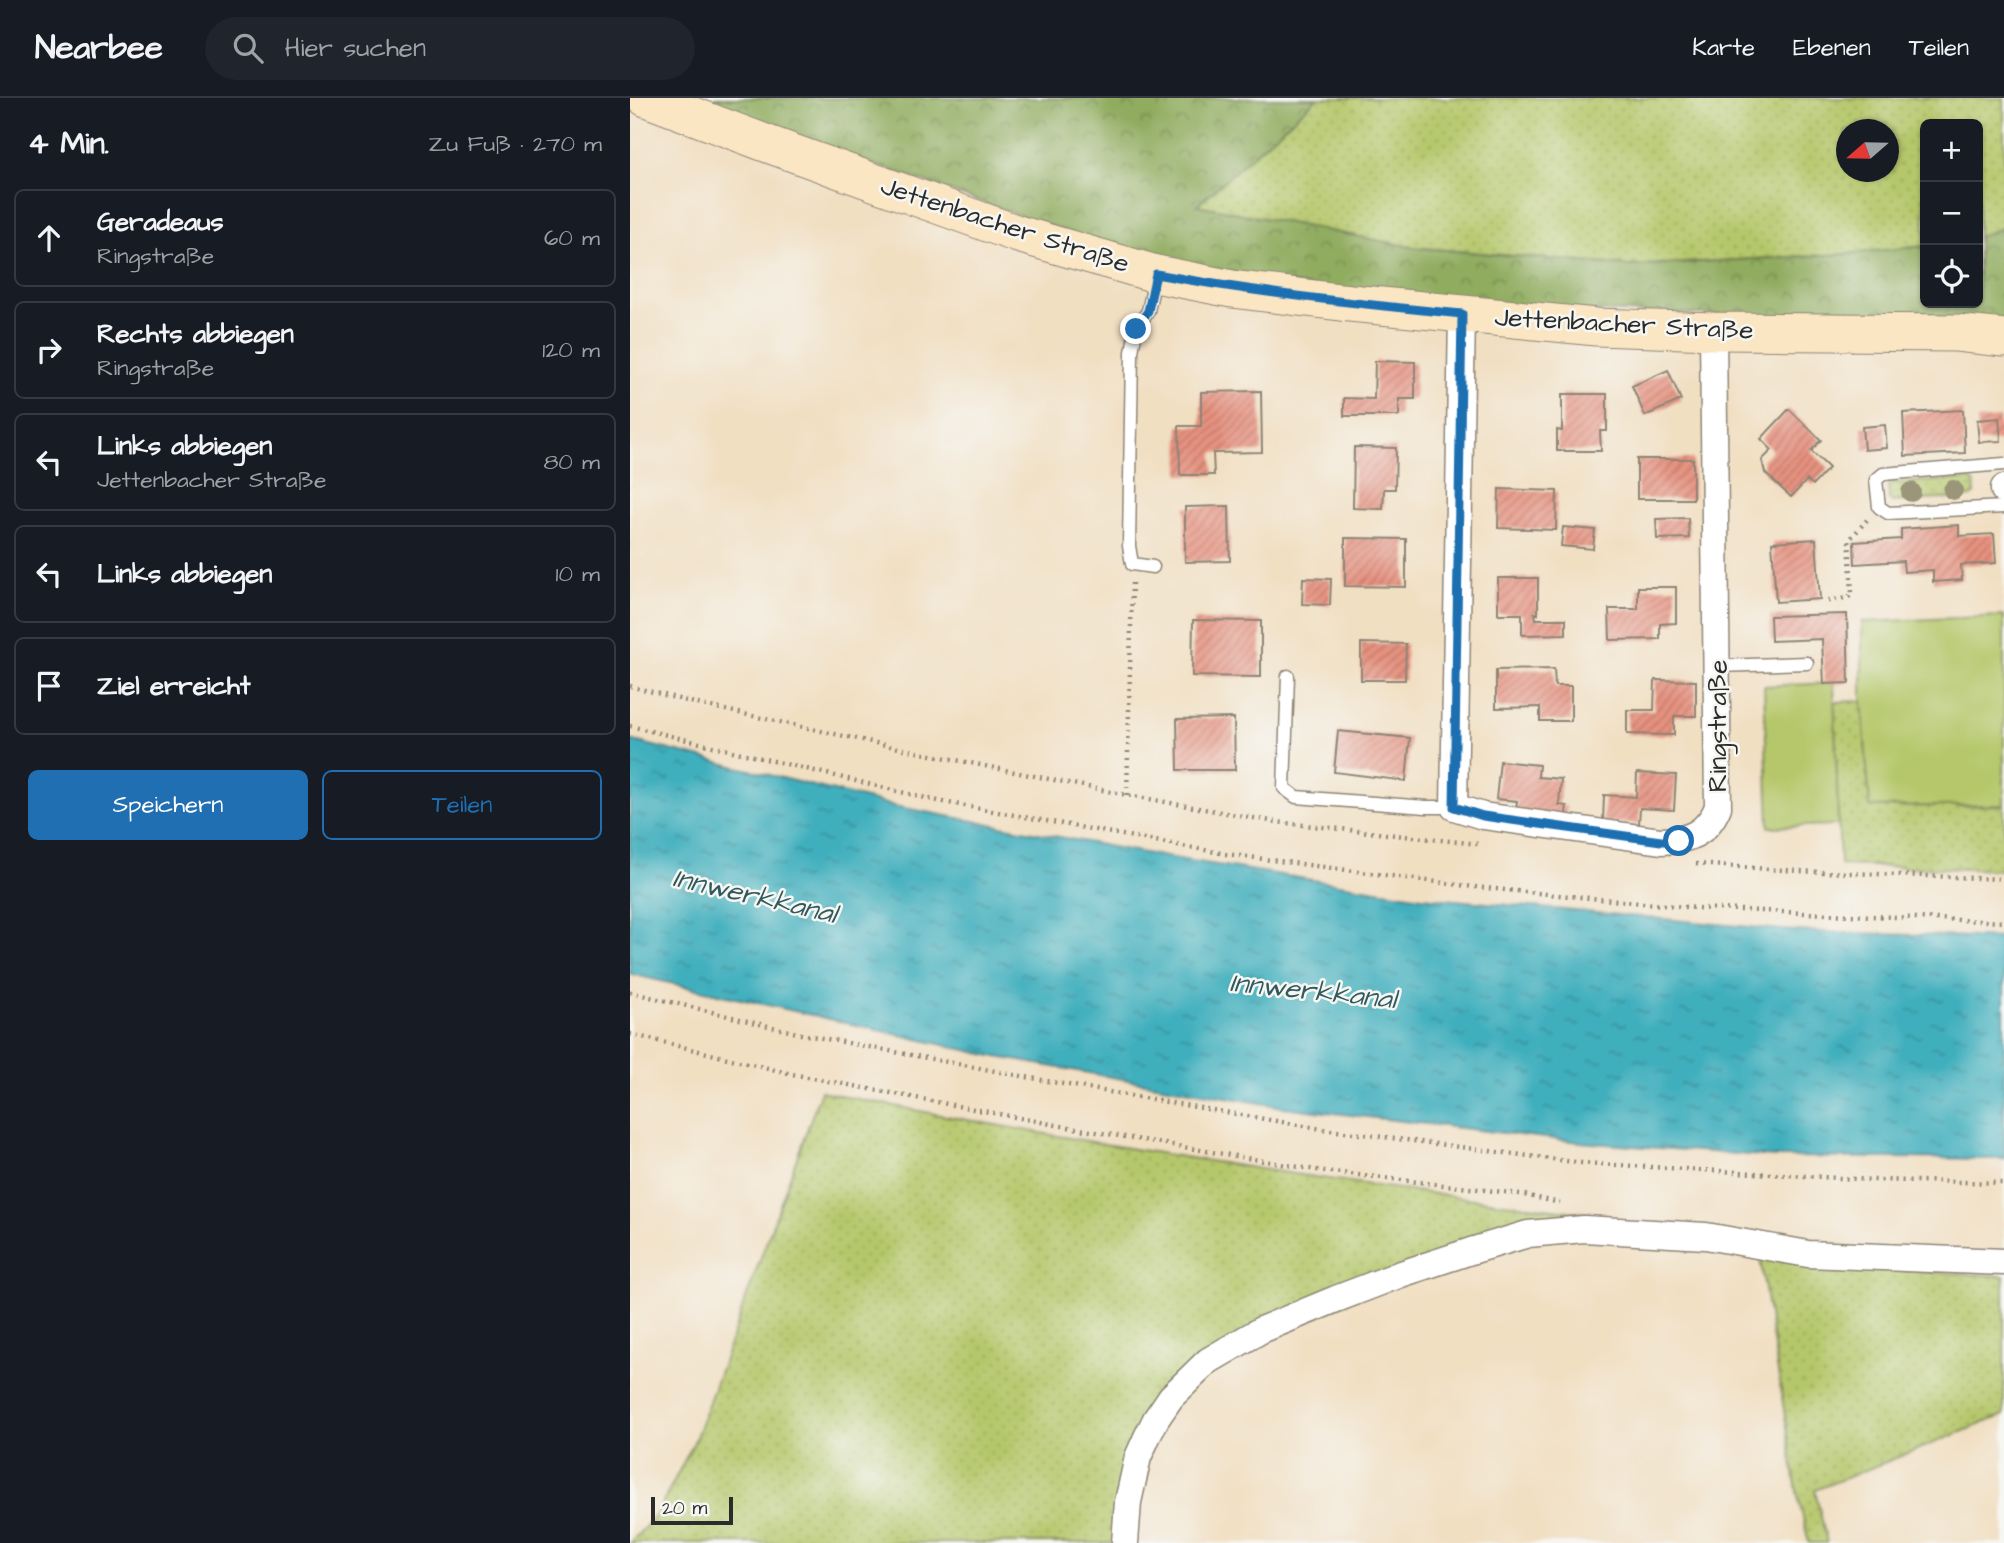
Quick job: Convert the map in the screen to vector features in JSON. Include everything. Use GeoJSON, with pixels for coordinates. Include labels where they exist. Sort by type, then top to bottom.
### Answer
{"type":"FeatureCollection","features":[{"type":"Feature","properties":{"kind":"street","name":"Jettenbacher Straße"},"geometry":{"type":"LineString","coordinates":[[646,98],[1018,234],[1156,274],[1232,289],[1596,327],[1956,333],[2003,345]]}},
{"type":"Feature","properties":{"kind":"street"},"geometry":{"type":"LineString","coordinates":[[1454,807],[1462,314]]}},
{"type":"Feature","properties":{"kind":"street","name":"Ringstraße"},"geometry":{"type":"LineString","coordinates":[[1454,807],[1483,816],[1661,841],[1679,841],[1697,834],[1712,821],[1718,807],[1713,331]]}},
{"type":"Feature","properties":{"kind":"street"},"geometry":{"type":"LineString","coordinates":[[1125,1543],[1128,1503],[1138,1457],[1147,1437],[1171,1397],[1208,1361],[1261,1330],[1401,1274],[1471,1251],[1528,1234],[1584,1229],[1706,1236],[1808,1254],[2004,1262]]}},
{"type":"Feature","properties":{"kind":"lane"},"geometry":{"type":"LineString","coordinates":[[1153,567],[1132,564],[1129,546],[1132,352],[1136,329],[1148,311],[1156,274]]}},
{"type":"Feature","properties":{"kind":"lane"},"geometry":{"type":"LineString","coordinates":[[2004,464],[1883,474],[1876,480],[1879,507],[1888,513],[2004,507]]}},
{"type":"Feature","properties":{"kind":"lane"},"geometry":{"type":"LineString","coordinates":[[1718,666],[1807,663]]}},
{"type":"Feature","properties":{"kind":"lane"},"geometry":{"type":"LineString","coordinates":[[1288,676],[1284,788],[1296,797],[1454,807]]}},
{"type":"Feature","properties":{"kind":"path"},"geometry":{"type":"LineString","coordinates":[[1828,601],[1852,595],[1849,540],[1879,507]]}},
{"type":"Feature","properties":{"kind":"path"},"geometry":{"type":"LineString","coordinates":[[1127,795],[1132,564]]}},
{"type":"Feature","properties":{"kind":"path"},"geometry":{"type":"LineString","coordinates":[[630,726],[938,801],[1226,854],[1474,887],[1696,908],[2004,922]]}},
{"type":"Feature","properties":{"kind":"path"},"geometry":{"type":"LineString","coordinates":[[630,992],[801,1034],[1063,1084],[1322,1129],[1583,1163],[1874,1181],[2004,1183]]}},
{"type":"Feature","properties":{"kind":"path"},"geometry":{"type":"LineString","coordinates":[[630,1034],[792,1074],[1056,1125],[1316,1170],[1520,1194],[1570,1205]]}},
{"type":"Feature","properties":{"kind":"green space"},"geometry":{"type":"Polygon","coordinates":[[[683,98],[1317,98],[1197,205],[1411,247],[1629,266],[1845,254],[1920,246],[1920,308],[1983,308],[1983,235],[2004,227],[2004,322],[1546,310],[1316,288],[1133,255],[683,98]]]}},
{"type":"Feature","properties":{"kind":"green space"},"geometry":{"type":"Polygon","coordinates":[[[1317,98],[2004,98],[2004,227],[1983,235],[1983,119],[1920,119],[1920,246],[1845,254],[1629,266],[1411,247],[1196,205],[1317,98]]]}},
{"type":"Feature","properties":{"kind":"green space"},"geometry":{"type":"Polygon","coordinates":[[[1969,479],[1974,482],[1975,494],[1971,497],[1892,502],[1889,499],[1888,486],[1892,483],[1969,479]]]}},
{"type":"Feature","properties":{"kind":"green space"},"geometry":{"type":"Polygon","coordinates":[[[2004,616],[2004,805],[1870,807],[1862,701],[1862,622],[2004,616]]]}},
{"type":"Feature","properties":{"kind":"green space"},"geometry":{"type":"Polygon","coordinates":[[[1834,683],[1838,825],[1769,827],[1764,686],[1834,683]]]}},
{"type":"Feature","properties":{"kind":"green space"},"geometry":{"type":"Polygon","coordinates":[[[1862,701],[1870,807],[2004,805],[2004,870],[1840,865],[1834,702],[1862,701]]]}},
{"type":"Feature","properties":{"kind":"green space"},"geometry":{"type":"Polygon","coordinates":[[[821,1091],[1147,1151],[1345,1181],[1609,1216],[1609,1221],[1481,1240],[1175,1382],[1117,1543],[630,1543],[657,1514],[695,1440],[821,1091]]]}},
{"type":"Feature","properties":{"kind":"green space"},"geometry":{"type":"Polygon","coordinates":[[[1760,1258],[1876,1269],[2004,1276],[2004,1415],[1815,1490],[1827,1543],[1809,1543],[1797,1492],[1760,1258]]]}},
{"type":"Feature","properties":{"kind":"water","name":"Innwerkkanal"},"geometry":{"type":"Polygon","coordinates":[[[630,740],[894,806],[1166,857],[1422,897],[1794,931],[2004,938],[2004,1159],[1776,1157],[1580,1142],[1283,1107],[997,1057],[630,974],[630,740]]]}},
{"type":"Feature","properties":{"kind":"building"},"geometry":{"type":"Polygon","coordinates":[[[1375,361],[1415,362],[1415,399],[1399,399],[1399,416],[1344,416],[1344,398],[1374,399],[1375,361]]]}},
{"type":"Feature","properties":{"kind":"building"},"geometry":{"type":"Polygon","coordinates":[[[1668,370],[1681,400],[1645,416],[1632,386],[1668,370]]]}},
{"type":"Feature","properties":{"kind":"building"},"geometry":{"type":"Polygon","coordinates":[[[1261,391],[1262,452],[1213,453],[1214,475],[1180,475],[1179,426],[1201,426],[1201,392],[1261,391]]]}},
{"type":"Feature","properties":{"kind":"building"},"geometry":{"type":"Polygon","coordinates":[[[1562,394],[1607,394],[1607,431],[1600,431],[1601,451],[1557,451],[1557,430],[1562,431],[1562,394]]]}},
{"type":"Feature","properties":{"kind":"building"},"geometry":{"type":"Polygon","coordinates":[[[1789,409],[1821,440],[1811,451],[1829,468],[1813,485],[1807,480],[1791,497],[1765,473],[1762,460],[1772,450],[1761,439],[1789,409]]]}},
{"type":"Feature","properties":{"kind":"building"},"geometry":{"type":"Polygon","coordinates":[[[1963,410],[1965,453],[1905,456],[1903,413],[1963,410]]]}},
{"type":"Feature","properties":{"kind":"building"},"geometry":{"type":"Polygon","coordinates":[[[1999,418],[2001,441],[1979,442],[1977,420],[1999,418]]]}},
{"type":"Feature","properties":{"kind":"building"},"geometry":{"type":"Polygon","coordinates":[[[1885,425],[1887,448],[1864,450],[1862,427],[1885,425]]]}},
{"type":"Feature","properties":{"kind":"building"},"geometry":{"type":"Polygon","coordinates":[[[1354,447],[1396,448],[1395,489],[1384,489],[1383,509],[1353,508],[1354,447]]]}},
{"type":"Feature","properties":{"kind":"building"},"geometry":{"type":"Polygon","coordinates":[[[1637,459],[1693,459],[1693,499],[1637,499],[1637,459]]]}},
{"type":"Feature","properties":{"kind":"building"},"geometry":{"type":"Polygon","coordinates":[[[1499,489],[1557,491],[1556,530],[1498,528],[1499,489]]]}},
{"type":"Feature","properties":{"kind":"building"},"geometry":{"type":"Polygon","coordinates":[[[1229,506],[1230,561],[1185,562],[1185,507],[1229,506]]]}},
{"type":"Feature","properties":{"kind":"building"},"geometry":{"type":"Polygon","coordinates":[[[1688,518],[1689,538],[1657,539],[1656,519],[1688,518]]]}},
{"type":"Feature","properties":{"kind":"building"},"geometry":{"type":"Polygon","coordinates":[[[1959,525],[1959,536],[1994,534],[1996,563],[1961,565],[1962,580],[1933,582],[1933,570],[1904,572],[1903,561],[1855,564],[1854,542],[1901,539],[1901,529],[1959,525]]]}},
{"type":"Feature","properties":{"kind":"building"},"geometry":{"type":"Polygon","coordinates":[[[1563,527],[1595,530],[1593,549],[1561,546],[1563,527]]]}},
{"type":"Feature","properties":{"kind":"building"},"geometry":{"type":"Polygon","coordinates":[[[1345,538],[1406,539],[1406,587],[1345,586],[1345,538]]]}},
{"type":"Feature","properties":{"kind":"building"},"geometry":{"type":"Polygon","coordinates":[[[1816,539],[1820,599],[1776,602],[1772,542],[1816,539]]]}},
{"type":"Feature","properties":{"kind":"building"},"geometry":{"type":"Polygon","coordinates":[[[1303,578],[1331,579],[1330,605],[1302,604],[1303,578]]]}},
{"type":"Feature","properties":{"kind":"building"},"geometry":{"type":"Polygon","coordinates":[[[1498,578],[1538,578],[1536,619],[1566,619],[1566,634],[1522,635],[1522,614],[1498,614],[1498,578]]]}},
{"type":"Feature","properties":{"kind":"building"},"geometry":{"type":"Polygon","coordinates":[[[1638,587],[1676,587],[1676,623],[1660,624],[1660,639],[1610,640],[1609,609],[1638,609],[1638,587]]]}},
{"type":"Feature","properties":{"kind":"building"},"geometry":{"type":"Polygon","coordinates":[[[1847,614],[1849,683],[1824,684],[1822,639],[1771,641],[1770,616],[1847,614]]]}},
{"type":"Feature","properties":{"kind":"building"},"geometry":{"type":"Polygon","coordinates":[[[1193,620],[1261,621],[1261,677],[1192,676],[1193,620]]]}},
{"type":"Feature","properties":{"kind":"building"},"geometry":{"type":"Polygon","coordinates":[[[1361,643],[1406,644],[1405,680],[1361,680],[1361,643]]]}},
{"type":"Feature","properties":{"kind":"building"},"geometry":{"type":"Polygon","coordinates":[[[1554,669],[1555,686],[1571,686],[1571,721],[1540,721],[1540,707],[1496,708],[1496,670],[1554,669]]]}},
{"type":"Feature","properties":{"kind":"building"},"geometry":{"type":"Polygon","coordinates":[[[1655,680],[1696,681],[1696,716],[1674,716],[1674,735],[1627,734],[1627,710],[1654,710],[1655,680]]]}},
{"type":"Feature","properties":{"kind":"building"},"geometry":{"type":"Polygon","coordinates":[[[1234,718],[1235,770],[1178,770],[1177,719],[1234,718]]]}},
{"type":"Feature","properties":{"kind":"building"},"geometry":{"type":"Polygon","coordinates":[[[1338,731],[1410,738],[1406,781],[1334,772],[1338,731]]]}},
{"type":"Feature","properties":{"kind":"building"},"geometry":{"type":"Polygon","coordinates":[[[1500,761],[1539,765],[1538,777],[1561,779],[1559,805],[1567,806],[1565,820],[1515,815],[1517,801],[1496,799],[1500,761]]]}},
{"type":"Feature","properties":{"kind":"building"},"geometry":{"type":"Polygon","coordinates":[[[1637,773],[1676,775],[1674,810],[1640,808],[1639,824],[1603,822],[1604,795],[1636,797],[1637,773]]]}},
{"type":"Feature","properties":{"kind":"route"},"geometry":{"type":"LineString","coordinates":[[1136,329],[1148,311],[1156,274],[1232,289],[1462,314],[1454,807],[1483,816],[1661,841],[1679,841]]}}]}
